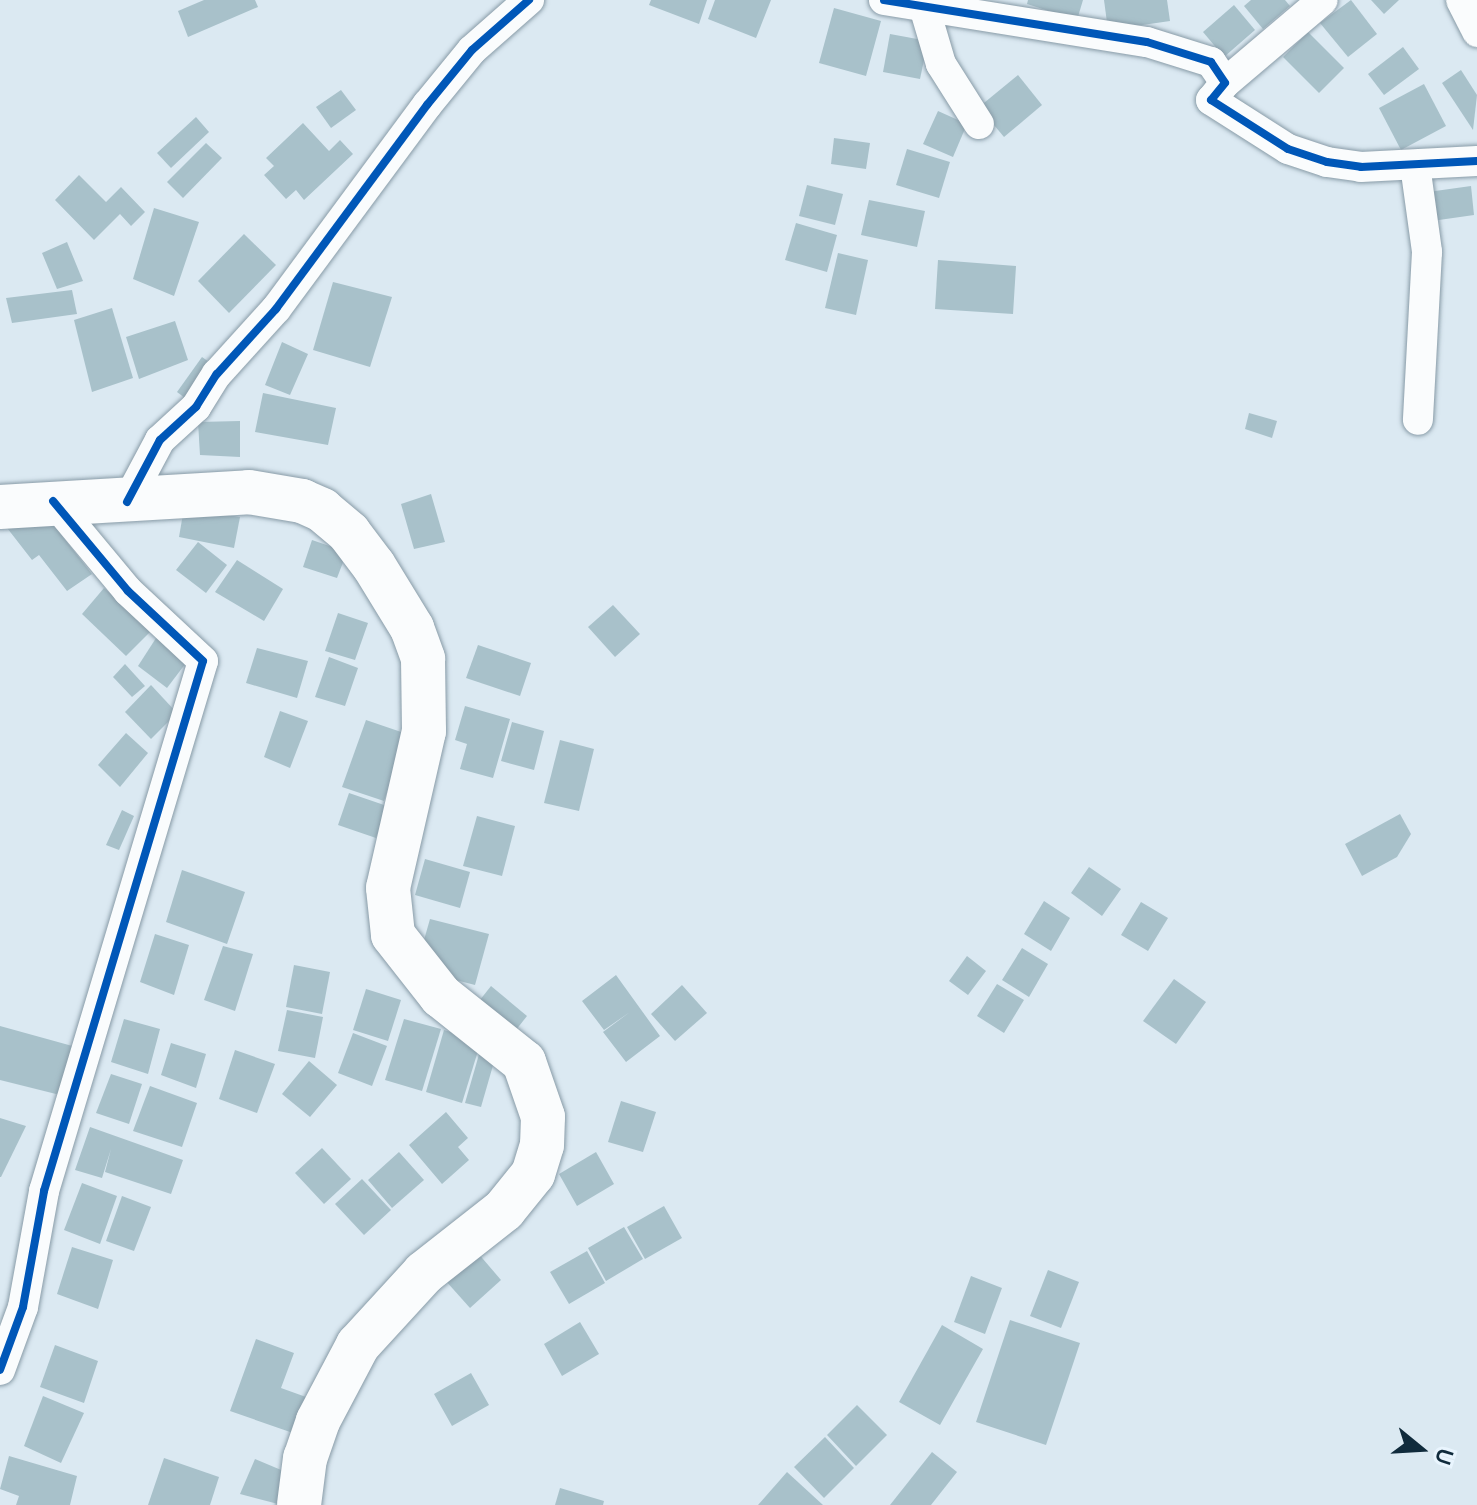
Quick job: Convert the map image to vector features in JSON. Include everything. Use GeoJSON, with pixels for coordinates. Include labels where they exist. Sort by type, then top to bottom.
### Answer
{"type":"FeatureCollection","features":[{"type":"Feature","properties":{"kind":"main road"},"geometry":{"type":"LineString","coordinates":[[0,507],[53,501],[127,502],[249,492],[302,501],[322,510],[349,533],[374,566],[412,628],[427,692],[422,743],[392,858],[388,888],[393,935],[441,996],[524,1062],[543,1117],[533,1174],[504,1210],[424,1273],[358,1345],[318,1421],[305,1458],[299,1505]]}},
{"type":"Feature","properties":{"kind":"street"},"geometry":{"type":"LineString","coordinates":[[127,502],[160,440],[196,407],[217,374],[276,309],[427,105],[472,50],[529,0]]}},
{"type":"Feature","properties":{"kind":"street"},"geometry":{"type":"LineString","coordinates":[[884,0],[925,10],[1147,42],[1211,62],[1225,83]]}},
{"type":"Feature","properties":{"kind":"street"},"geometry":{"type":"LineString","coordinates":[[1323,0],[1225,83],[1211,100],[1288,149],[1361,167],[1477,161]]}},
{"type":"Feature","properties":{"kind":"street"},"geometry":{"type":"LineString","coordinates":[[1461,0],[1477,32]]}},
{"type":"Feature","properties":{"kind":"street"},"geometry":{"type":"LineString","coordinates":[[925,10],[941,64],[979,124]]}},
{"type":"Feature","properties":{"kind":"street"},"geometry":{"type":"LineString","coordinates":[[1415,165],[1427,252],[1418,420]]}},
{"type":"Feature","properties":{"kind":"street"},"geometry":{"type":"LineString","coordinates":[[0,1370],[23,1307],[44,1191],[203,661],[128,591],[53,501]]}},
{"type":"Feature","properties":{"kind":"building"},"geometry":{"type":"Polygon","coordinates":[[[204,0],[255,0],[258,7],[188,37],[178,11],[204,0]]]}},
{"type":"Feature","properties":{"kind":"building"},"geometry":{"type":"Polygon","coordinates":[[[651,0],[707,0],[699,24],[649,5],[651,0]]]}},
{"type":"Feature","properties":{"kind":"building"},"geometry":{"type":"Polygon","coordinates":[[[715,0],[771,0],[756,38],[708,19],[715,0]]]}},
{"type":"Feature","properties":{"kind":"building"},"geometry":{"type":"Polygon","coordinates":[[[1028,0],[1083,0],[1077,20],[1027,4],[1028,0]]]}},
{"type":"Feature","properties":{"kind":"building"},"geometry":{"type":"Polygon","coordinates":[[[1104,0],[1167,0],[1170,21],[1108,30],[1104,0]]]}},
{"type":"Feature","properties":{"kind":"building"},"geometry":{"type":"Polygon","coordinates":[[[1251,0],[1285,0],[1290,6],[1263,29],[1244,6],[1251,0]]]}},
{"type":"Feature","properties":{"kind":"building"},"geometry":{"type":"Polygon","coordinates":[[[1351,0],[1377,34],[1348,57],[1320,23],[1351,0]]]}},
{"type":"Feature","properties":{"kind":"building"},"geometry":{"type":"Polygon","coordinates":[[[1371,0],[1399,0],[1384,14],[1371,0]]]}},
{"type":"Feature","properties":{"kind":"building"},"geometry":{"type":"Polygon","coordinates":[[[1234,5],[1255,30],[1224,57],[1203,32],[1234,5]]]}},
{"type":"Feature","properties":{"kind":"building"},"geometry":{"type":"Polygon","coordinates":[[[834,8],[881,21],[866,76],[819,63],[834,8]]]}},
{"type":"Feature","properties":{"kind":"building"},"geometry":{"type":"Polygon","coordinates":[[[1308,32],[1344,68],[1319,93],[1283,57],[1308,32]]]}},
{"type":"Feature","properties":{"kind":"building"},"geometry":{"type":"Polygon","coordinates":[[[890,34],[928,41],[920,79],[883,72],[890,34]]]}},
{"type":"Feature","properties":{"kind":"building"},"geometry":{"type":"Polygon","coordinates":[[[1403,47],[1419,69],[1384,95],[1368,74],[1403,47]]]}},
{"type":"Feature","properties":{"kind":"building"},"geometry":{"type":"Polygon","coordinates":[[[1461,70],[1477,95],[1473,130],[1442,83],[1461,70]]]}},
{"type":"Feature","properties":{"kind":"building"},"geometry":{"type":"Polygon","coordinates":[[[1018,75],[1042,105],[1004,137],[979,107],[1018,75]]]}},
{"type":"Feature","properties":{"kind":"building"},"geometry":{"type":"Polygon","coordinates":[[[1424,84],[1446,126],[1401,150],[1379,108],[1424,84]]]}},
{"type":"Feature","properties":{"kind":"building"},"geometry":{"type":"Polygon","coordinates":[[[341,90],[356,110],[331,128],[316,107],[341,90]]]}},
{"type":"Feature","properties":{"kind":"building"},"geometry":{"type":"Polygon","coordinates":[[[938,111],[967,124],[953,157],[923,144],[938,111]]]}},
{"type":"Feature","properties":{"kind":"building"},"geometry":{"type":"Polygon","coordinates":[[[196,117],[209,132],[171,168],[157,153],[196,117]]]}},
{"type":"Feature","properties":{"kind":"building"},"geometry":{"type":"Polygon","coordinates":[[[303,123],[329,151],[340,140],[353,154],[304,200],[296,190],[286,199],[264,175],[274,166],[266,158],[303,123]]]}},
{"type":"Feature","properties":{"kind":"building"},"geometry":{"type":"Polygon","coordinates":[[[834,138],[870,143],[866,169],[831,164],[834,138]]]}},
{"type":"Feature","properties":{"kind":"building"},"geometry":{"type":"Polygon","coordinates":[[[206,143],[222,158],[183,198],[167,182],[206,143]]]}},
{"type":"Feature","properties":{"kind":"building"},"geometry":{"type":"Polygon","coordinates":[[[907,149],[950,162],[939,198],[896,185],[907,149]]]}},
{"type":"Feature","properties":{"kind":"building"},"geometry":{"type":"Polygon","coordinates":[[[79,175],[106,202],[121,187],[145,212],[131,226],[120,214],[94,240],[55,200],[79,175]]]}},
{"type":"Feature","properties":{"kind":"building"},"geometry":{"type":"Polygon","coordinates":[[[807,185],[843,194],[835,225],[799,216],[807,185]]]}},
{"type":"Feature","properties":{"kind":"building"},"geometry":{"type":"Polygon","coordinates":[[[1471,186],[1474,215],[1432,221],[1428,192],[1471,186]]]}},
{"type":"Feature","properties":{"kind":"building"},"geometry":{"type":"Polygon","coordinates":[[[869,200],[925,211],[917,247],[861,235],[869,200]]]}},
{"type":"Feature","properties":{"kind":"building"},"geometry":{"type":"Polygon","coordinates":[[[154,208],[199,222],[174,296],[133,279],[154,208]]]}},
{"type":"Feature","properties":{"kind":"building"},"geometry":{"type":"Polygon","coordinates":[[[796,223],[837,235],[827,272],[785,260],[796,223]]]}},
{"type":"Feature","properties":{"kind":"building"},"geometry":{"type":"Polygon","coordinates":[[[244,234],[276,265],[229,313],[198,281],[244,234]]]}},
{"type":"Feature","properties":{"kind":"building"},"geometry":{"type":"Polygon","coordinates":[[[67,242],[83,281],[57,289],[42,253],[67,242]]]}},
{"type":"Feature","properties":{"kind":"building"},"geometry":{"type":"Polygon","coordinates":[[[838,253],[868,260],[856,315],[825,308],[838,253]]]}},
{"type":"Feature","properties":{"kind":"building"},"geometry":{"type":"Polygon","coordinates":[[[938,260],[1016,266],[1013,314],[935,309],[938,260]]]}},
{"type":"Feature","properties":{"kind":"building"},"geometry":{"type":"Polygon","coordinates":[[[333,282],[392,297],[370,367],[313,350],[333,282]]]}},
{"type":"Feature","properties":{"kind":"building"},"geometry":{"type":"Polygon","coordinates":[[[72,290],[77,314],[12,323],[6,298],[72,290]]]}},
{"type":"Feature","properties":{"kind":"building"},"geometry":{"type":"Polygon","coordinates":[[[112,308],[133,378],[92,392],[74,320],[112,308]]]}},
{"type":"Feature","properties":{"kind":"building"},"geometry":{"type":"Polygon","coordinates":[[[175,321],[188,360],[139,379],[126,337],[175,321]]]}},
{"type":"Feature","properties":{"kind":"building"},"geometry":{"type":"Polygon","coordinates":[[[282,342],[308,354],[290,395],[265,385],[282,342]]]}},
{"type":"Feature","properties":{"kind":"building"},"geometry":{"type":"Polygon","coordinates":[[[202,357],[219,369],[193,404],[177,392],[202,357]]]}},
{"type":"Feature","properties":{"kind":"building"},"geometry":{"type":"Polygon","coordinates":[[[263,393],[336,408],[328,445],[255,432],[263,393]]]}},
{"type":"Feature","properties":{"kind":"building"},"geometry":{"type":"Polygon","coordinates":[[[1249,413],[1277,421],[1272,438],[1245,429],[1249,413]]]}},
{"type":"Feature","properties":{"kind":"building"},"geometry":{"type":"Polygon","coordinates":[[[240,421],[240,457],[200,455],[198,422],[240,421]]]}},
{"type":"Feature","properties":{"kind":"building"},"geometry":{"type":"Polygon","coordinates":[[[431,494],[445,542],[414,549],[401,504],[431,494]]]}},
{"type":"Feature","properties":{"kind":"building"},"geometry":{"type":"Polygon","coordinates":[[[184,508],[240,517],[234,548],[179,537],[184,508]]]}},
{"type":"Feature","properties":{"kind":"building"},"geometry":{"type":"Polygon","coordinates":[[[42,510],[92,574],[67,591],[39,555],[32,560],[4,524],[42,510]]]}},
{"type":"Feature","properties":{"kind":"building"},"geometry":{"type":"Polygon","coordinates":[[[312,540],[347,552],[337,578],[303,567],[312,540]]]}},
{"type":"Feature","properties":{"kind":"building"},"geometry":{"type":"Polygon","coordinates":[[[198,542],[227,565],[206,593],[176,570],[198,542]]]}},
{"type":"Feature","properties":{"kind":"building"},"geometry":{"type":"Polygon","coordinates":[[[237,560],[283,589],[264,621],[215,592],[237,560]]]}},
{"type":"Feature","properties":{"kind":"building"},"geometry":{"type":"Polygon","coordinates":[[[104,588],[152,630],[126,656],[82,614],[104,588]]]}},
{"type":"Feature","properties":{"kind":"building"},"geometry":{"type":"Polygon","coordinates":[[[613,605],[640,634],[615,657],[588,627],[613,605]]]}},
{"type":"Feature","properties":{"kind":"building"},"geometry":{"type":"Polygon","coordinates":[[[338,613],[368,623],[355,660],[325,651],[338,613]]]}},
{"type":"Feature","properties":{"kind":"building"},"geometry":{"type":"Polygon","coordinates":[[[158,635],[189,659],[167,688],[138,666],[158,635]]]}},
{"type":"Feature","properties":{"kind":"building"},"geometry":{"type":"Polygon","coordinates":[[[478,645],[531,663],[520,696],[466,678],[478,645]]]}},
{"type":"Feature","properties":{"kind":"building"},"geometry":{"type":"Polygon","coordinates":[[[257,648],[308,661],[297,698],[246,683],[257,648]]]}},
{"type":"Feature","properties":{"kind":"building"},"geometry":{"type":"Polygon","coordinates":[[[329,657],[358,668],[345,706],[315,697],[329,657]]]}},
{"type":"Feature","properties":{"kind":"building"},"geometry":{"type":"Polygon","coordinates":[[[125,664],[145,686],[132,697],[113,677],[125,664]]]}},
{"type":"Feature","properties":{"kind":"building"},"geometry":{"type":"Polygon","coordinates":[[[151,685],[177,713],[151,739],[125,712],[151,685]]]}},
{"type":"Feature","properties":{"kind":"building"},"geometry":{"type":"Polygon","coordinates":[[[465,706],[510,719],[493,778],[460,769],[467,744],[455,740],[465,706]]]}},
{"type":"Feature","properties":{"kind":"building"},"geometry":{"type":"Polygon","coordinates":[[[280,711],[308,721],[290,768],[264,757],[280,711]]]}},
{"type":"Feature","properties":{"kind":"building"},"geometry":{"type":"Polygon","coordinates":[[[366,720],[407,734],[384,801],[342,787],[366,720]]]}},
{"type":"Feature","properties":{"kind":"building"},"geometry":{"type":"Polygon","coordinates":[[[512,722],[544,731],[534,770],[501,761],[512,722]]]}},
{"type":"Feature","properties":{"kind":"building"},"geometry":{"type":"Polygon","coordinates":[[[126,733],[148,753],[120,787],[98,765],[126,733]]]}},
{"type":"Feature","properties":{"kind":"building"},"geometry":{"type":"Polygon","coordinates":[[[560,740],[594,749],[579,811],[544,803],[560,740]]]}},
{"type":"Feature","properties":{"kind":"building"},"geometry":{"type":"Polygon","coordinates":[[[349,793],[387,806],[376,838],[338,825],[349,793]]]}},
{"type":"Feature","properties":{"kind":"building"},"geometry":{"type":"Polygon","coordinates":[[[122,810],[134,816],[119,850],[106,845],[122,810]]]}},
{"type":"Feature","properties":{"kind":"building"},"geometry":{"type":"Polygon","coordinates":[[[1400,814],[1411,834],[1397,857],[1362,876],[1345,844],[1400,814]]]}},
{"type":"Feature","properties":{"kind":"building"},"geometry":{"type":"Polygon","coordinates":[[[477,816],[515,826],[502,876],[463,866],[477,816]]]}},
{"type":"Feature","properties":{"kind":"building"},"geometry":{"type":"Polygon","coordinates":[[[425,859],[470,872],[460,908],[415,895],[425,859]]]}},
{"type":"Feature","properties":{"kind":"building"},"geometry":{"type":"Polygon","coordinates":[[[1089,867],[1121,889],[1102,916],[1071,893],[1089,867]]]}},
{"type":"Feature","properties":{"kind":"building"},"geometry":{"type":"Polygon","coordinates":[[[182,870],[245,892],[227,944],[166,922],[182,870]]]}},
{"type":"Feature","properties":{"kind":"building"},"geometry":{"type":"Polygon","coordinates":[[[1044,901],[1070,918],[1051,951],[1024,934],[1044,901]]]}},
{"type":"Feature","properties":{"kind":"building"},"geometry":{"type":"Polygon","coordinates":[[[1141,902],[1168,918],[1148,951],[1121,935],[1141,902]]]}},
{"type":"Feature","properties":{"kind":"building"},"geometry":{"type":"Polygon","coordinates":[[[430,919],[489,934],[475,985],[444,977],[422,947],[430,919]]]}},
{"type":"Feature","properties":{"kind":"building"},"geometry":{"type":"Polygon","coordinates":[[[155,934],[189,945],[174,995],[140,982],[155,934]]]}},
{"type":"Feature","properties":{"kind":"building"},"geometry":{"type":"Polygon","coordinates":[[[223,946],[253,954],[235,1011],[204,1000],[223,946]]]}},
{"type":"Feature","properties":{"kind":"building"},"geometry":{"type":"Polygon","coordinates":[[[1022,948],[1048,964],[1029,997],[1002,980],[1022,948]]]}},
{"type":"Feature","properties":{"kind":"building"},"geometry":{"type":"Polygon","coordinates":[[[967,956],[986,971],[968,995],[949,981],[967,956]]]}},
{"type":"Feature","properties":{"kind":"building"},"geometry":{"type":"Polygon","coordinates":[[[294,965],[330,972],[322,1014],[286,1007],[294,965]]]}},
{"type":"Feature","properties":{"kind":"building"},"geometry":{"type":"Polygon","coordinates":[[[616,975],[660,1036],[626,1062],[603,1032],[630,1012],[604,1030],[582,1001],[616,975]]]}},
{"type":"Feature","properties":{"kind":"building"},"geometry":{"type":"Polygon","coordinates":[[[1174,979],[1206,1002],[1176,1044],[1143,1021],[1174,979]]]}},
{"type":"Feature","properties":{"kind":"building"},"geometry":{"type":"Polygon","coordinates":[[[997,984],[1024,1000],[1004,1033],[977,1016],[997,984]]]}},
{"type":"Feature","properties":{"kind":"building"},"geometry":{"type":"Polygon","coordinates":[[[682,985],[707,1013],[675,1041],[651,1014],[682,985]]]}},
{"type":"Feature","properties":{"kind":"building"},"geometry":{"type":"Polygon","coordinates":[[[491,986],[527,1016],[512,1035],[476,1005],[491,986]]]}},
{"type":"Feature","properties":{"kind":"building"},"geometry":{"type":"Polygon","coordinates":[[[366,989],[401,1000],[388,1041],[353,1030],[366,989]]]}},
{"type":"Feature","properties":{"kind":"building"},"geometry":{"type":"Polygon","coordinates":[[[287,1010],[323,1017],[315,1058],[278,1051],[287,1010]]]}},
{"type":"Feature","properties":{"kind":"building"},"geometry":{"type":"Polygon","coordinates":[[[124,1019],[160,1029],[148,1074],[111,1062],[124,1019]]]}},
{"type":"Feature","properties":{"kind":"building"},"geometry":{"type":"Polygon","coordinates":[[[404,1019],[441,1029],[422,1091],[385,1080],[404,1019]]]}},
{"type":"Feature","properties":{"kind":"building"},"geometry":{"type":"Polygon","coordinates":[[[0,1026],[76,1047],[64,1096],[0,1080],[0,1026]]]}},
{"type":"Feature","properties":{"kind":"building"},"geometry":{"type":"Polygon","coordinates":[[[444,1030],[481,1041],[462,1103],[426,1092],[444,1030]]]}},
{"type":"Feature","properties":{"kind":"building"},"geometry":{"type":"Polygon","coordinates":[[[353,1033],[387,1046],[372,1086],[338,1073],[353,1033]]]}},
{"type":"Feature","properties":{"kind":"building"},"geometry":{"type":"Polygon","coordinates":[[[171,1043],[206,1054],[196,1088],[161,1075],[171,1043]]]}},
{"type":"Feature","properties":{"kind":"building"},"geometry":{"type":"Polygon","coordinates":[[[482,1044],[498,1048],[481,1107],[465,1103],[482,1044]]]}},
{"type":"Feature","properties":{"kind":"building"},"geometry":{"type":"Polygon","coordinates":[[[235,1050],[275,1064],[257,1113],[219,1099],[235,1050]]]}},
{"type":"Feature","properties":{"kind":"building"},"geometry":{"type":"Polygon","coordinates":[[[309,1061],[337,1085],[310,1117],[282,1094],[309,1061]]]}},
{"type":"Feature","properties":{"kind":"building"},"geometry":{"type":"Polygon","coordinates":[[[111,1074],[142,1084],[129,1124],[96,1113],[111,1074]]]}},
{"type":"Feature","properties":{"kind":"building"},"geometry":{"type":"Polygon","coordinates":[[[150,1086],[197,1103],[182,1147],[133,1131],[150,1086]]]}},
{"type":"Feature","properties":{"kind":"building"},"geometry":{"type":"Polygon","coordinates":[[[621,1101],[656,1112],[643,1152],[608,1142],[621,1101]]]}},
{"type":"Feature","properties":{"kind":"building"},"geometry":{"type":"Polygon","coordinates":[[[446,1112],[468,1138],[458,1147],[469,1160],[442,1184],[409,1145],[446,1112]]]}},
{"type":"Feature","properties":{"kind":"building"},"geometry":{"type":"Polygon","coordinates":[[[0,1118],[26,1126],[1,1177],[0,1177],[0,1118]]]}},
{"type":"Feature","properties":{"kind":"building"},"geometry":{"type":"Polygon","coordinates":[[[90,1127],[183,1160],[171,1194],[105,1172],[111,1149],[102,1178],[75,1170],[90,1127]]]}},
{"type":"Feature","properties":{"kind":"building"},"geometry":{"type":"Polygon","coordinates":[[[322,1148],[351,1179],[324,1204],[295,1173],[322,1148]]]}},
{"type":"Feature","properties":{"kind":"building"},"geometry":{"type":"Polygon","coordinates":[[[399,1152],[424,1180],[392,1208],[368,1180],[399,1152]]]}},
{"type":"Feature","properties":{"kind":"building"},"geometry":{"type":"Polygon","coordinates":[[[596,1152],[614,1184],[577,1206],[559,1174],[596,1152]]]}},
{"type":"Feature","properties":{"kind":"building"},"geometry":{"type":"Polygon","coordinates":[[[362,1179],[391,1210],[364,1235],[335,1204],[362,1179]]]}},
{"type":"Feature","properties":{"kind":"building"},"geometry":{"type":"Polygon","coordinates":[[[82,1183],[117,1196],[100,1244],[64,1230],[82,1183]]]}},
{"type":"Feature","properties":{"kind":"building"},"geometry":{"type":"Polygon","coordinates":[[[122,1196],[151,1207],[134,1251],[106,1241],[122,1196]]]}},
{"type":"Feature","properties":{"kind":"building"},"geometry":{"type":"Polygon","coordinates":[[[664,1206],[682,1238],[645,1259],[627,1227],[664,1206]]]}},
{"type":"Feature","properties":{"kind":"building"},"geometry":{"type":"Polygon","coordinates":[[[624,1227],[643,1259],[606,1281],[588,1248],[624,1227]]]}},
{"type":"Feature","properties":{"kind":"building"},"geometry":{"type":"Polygon","coordinates":[[[72,1247],[113,1260],[98,1309],[57,1294],[72,1247]]]}},
{"type":"Feature","properties":{"kind":"building"},"geometry":{"type":"Polygon","coordinates":[[[587,1251],[605,1283],[569,1304],[550,1272],[587,1251]]]}},
{"type":"Feature","properties":{"kind":"building"},"geometry":{"type":"Polygon","coordinates":[[[477,1252],[501,1280],[470,1308],[445,1280],[477,1252]]]}},
{"type":"Feature","properties":{"kind":"building"},"geometry":{"type":"Polygon","coordinates":[[[1048,1270],[1079,1282],[1061,1328],[1030,1316],[1048,1270]]]}},
{"type":"Feature","properties":{"kind":"building"},"geometry":{"type":"Polygon","coordinates":[[[971,1276],[1002,1288],[985,1334],[954,1322],[971,1276]]]}},
{"type":"Feature","properties":{"kind":"building"},"geometry":{"type":"Polygon","coordinates":[[[1010,1320],[1080,1343],[1046,1445],[976,1422],[1010,1320]]]}},
{"type":"Feature","properties":{"kind":"building"},"geometry":{"type":"Polygon","coordinates":[[[580,1322],[599,1354],[562,1376],[544,1344],[580,1322]]]}},
{"type":"Feature","properties":{"kind":"building"},"geometry":{"type":"Polygon","coordinates":[[[942,1325],[983,1349],[940,1425],[899,1402],[942,1325]]]}},
{"type":"Feature","properties":{"kind":"building"},"geometry":{"type":"Polygon","coordinates":[[[256,1339],[294,1353],[281,1388],[306,1397],[293,1433],[230,1411],[256,1339]]]}},
{"type":"Feature","properties":{"kind":"building"},"geometry":{"type":"Polygon","coordinates":[[[55,1345],[98,1361],[84,1403],[40,1387],[55,1345]]]}},
{"type":"Feature","properties":{"kind":"building"},"geometry":{"type":"Polygon","coordinates":[[[471,1373],[489,1405],[452,1426],[434,1394],[471,1373]]]}},
{"type":"Feature","properties":{"kind":"building"},"geometry":{"type":"Polygon","coordinates":[[[43,1396],[84,1413],[61,1463],[24,1446],[43,1396]]]}},
{"type":"Feature","properties":{"kind":"building"},"geometry":{"type":"Polygon","coordinates":[[[857,1405],[887,1435],[856,1466],[827,1435],[857,1405]]]}},
{"type":"Feature","properties":{"kind":"building"},"geometry":{"type":"Polygon","coordinates":[[[825,1437],[854,1468],[824,1498],[794,1467],[825,1437]]]}},
{"type":"Feature","properties":{"kind":"building"},"geometry":{"type":"Polygon","coordinates":[[[932,1452],[957,1472],[931,1505],[890,1505],[932,1452]]]}},
{"type":"Feature","properties":{"kind":"building"},"geometry":{"type":"Polygon","coordinates":[[[9,1456],[77,1476],[70,1505],[16,1505],[19,1496],[0,1489],[9,1456]]]}},
{"type":"Feature","properties":{"kind":"building"},"geometry":{"type":"Polygon","coordinates":[[[164,1458],[219,1477],[210,1505],[148,1505],[164,1458]]]}},
{"type":"Feature","properties":{"kind":"building"},"geometry":{"type":"Polygon","coordinates":[[[255,1459],[293,1475],[282,1505],[240,1494],[255,1459]]]}},
{"type":"Feature","properties":{"kind":"building"},"geometry":{"type":"Polygon","coordinates":[[[787,1472],[823,1505],[758,1505],[787,1472]]]}},
{"type":"Feature","properties":{"kind":"building"},"geometry":{"type":"Polygon","coordinates":[[[560,1488],[604,1501],[603,1505],[555,1505],[560,1488]]]}},
{"type":"Feature","properties":{"kind":"cycle path"},"geometry":{"type":"LineString","coordinates":[[127,502],[160,440],[196,407],[217,374],[276,309],[427,105],[472,50],[529,0]]}},
{"type":"Feature","properties":{"kind":"cycle path"},"geometry":{"type":"LineString","coordinates":[[884,0],[1147,42],[1211,62],[1225,83],[1211,100],[1288,149],[1327,162],[1361,167],[1477,161]]}},
{"type":"Feature","properties":{"kind":"cycle path"},"geometry":{"type":"LineString","coordinates":[[0,1370],[23,1307],[44,1191],[203,661],[128,591],[53,501]]}}]}
